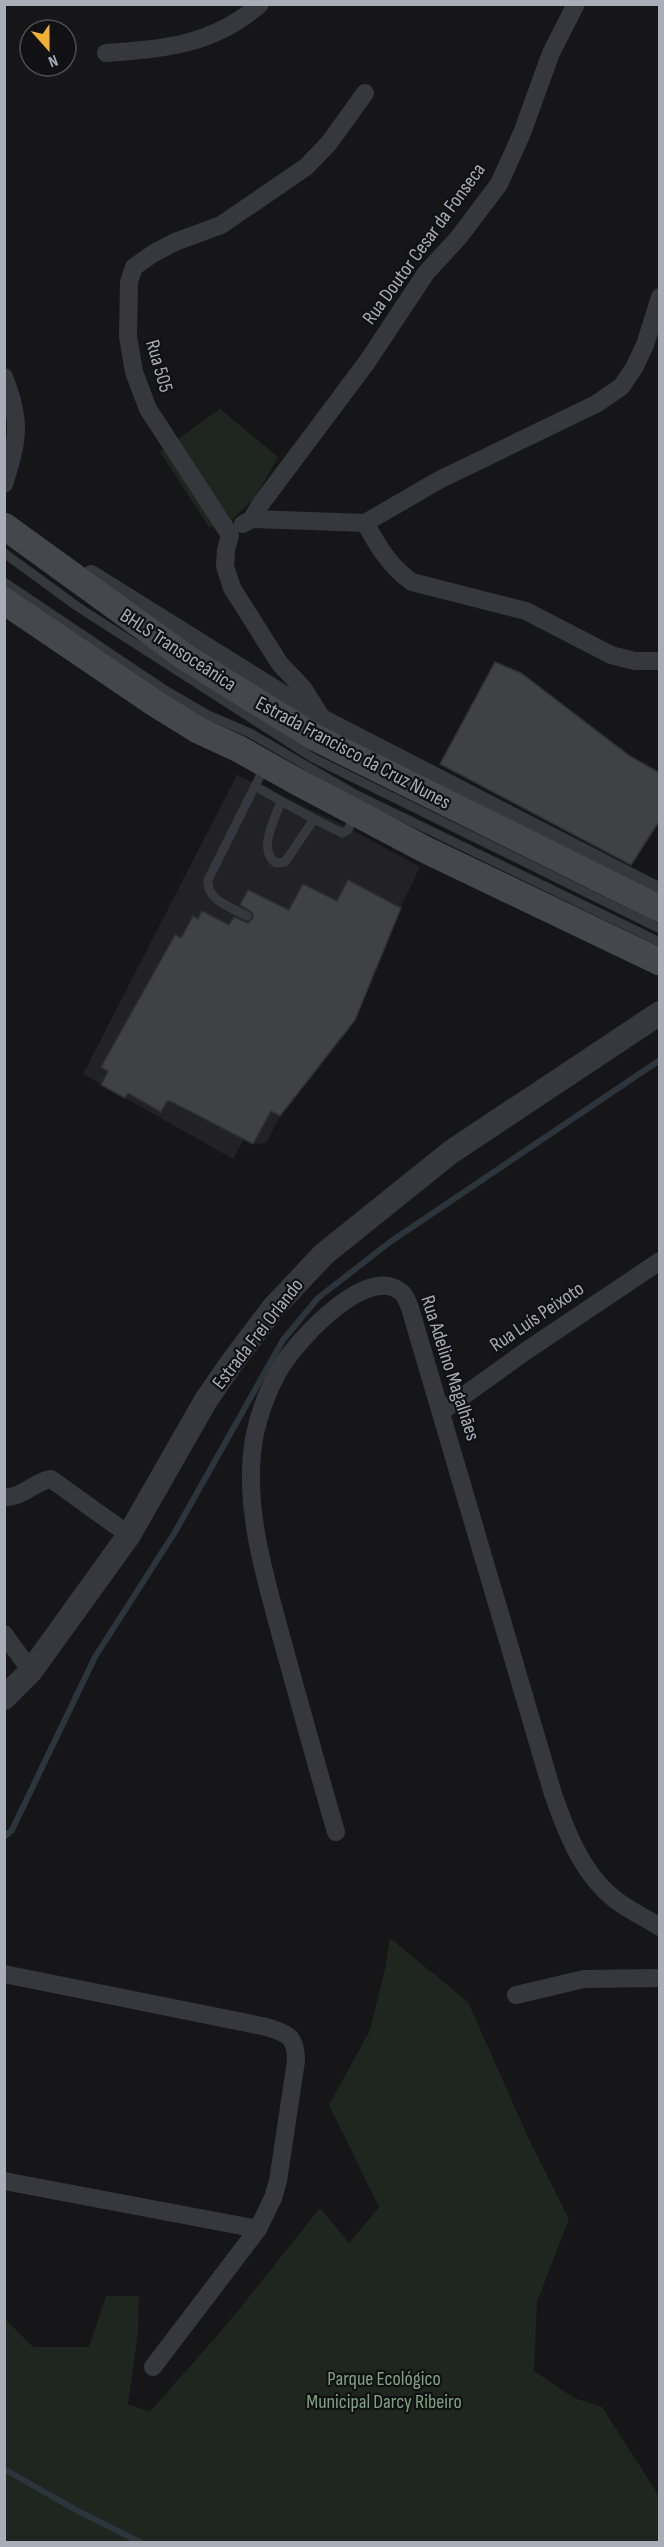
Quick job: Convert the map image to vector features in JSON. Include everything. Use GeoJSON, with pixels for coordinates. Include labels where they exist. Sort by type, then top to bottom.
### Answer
{"type":"FeatureCollection","features":[{"type":"Feature","properties":{"kind":"main road","name":"Estrada Francisco da Cruz Nunes"},"geometry":{"type":"LineString","coordinates":[[4,526],[47,555],[184,657],[314,737],[660,909]]}},
{"type":"Feature","properties":{"kind":"main road"},"geometry":{"type":"LineString","coordinates":[[4,601],[260,775],[356,813],[660,962]]}},
{"type":"Feature","properties":{"kind":"street"},"geometry":{"type":"LineString","coordinates":[[106,53],[153,50],[207,37],[242,21],[260,4]]}},
{"type":"Feature","properties":{"kind":"street","name":"Rua Doutor Cesar da Fonseca"},"geometry":{"type":"LineString","coordinates":[[252,519],[260,505],[367,362],[426,273],[459,237],[499,184],[522,134],[550,53],[576,4]]}},
{"type":"Feature","properties":{"kind":"street","name":"Rua 505"},"geometry":{"type":"LineString","coordinates":[[230,535],[148,409],[135,372],[128,336],[129,282],[135,267],[154,253],[175,242],[221,225],[306,167],[329,143],[365,93]]}},
{"type":"Feature","properties":{"kind":"street"},"geometry":{"type":"LineString","coordinates":[[322,718],[303,687],[280,664],[232,588],[225,566],[230,535],[238,526],[252,519],[365,524],[439,480],[596,404],[621,387],[634,368],[645,345],[660,297]]}},
{"type":"Feature","properties":{"kind":"street"},"geometry":{"type":"LineString","coordinates":[[4,377],[15,406],[17,437],[4,484]]}},
{"type":"Feature","properties":{"kind":"street"},"geometry":{"type":"LineString","coordinates":[[365,524],[385,558],[398,573],[412,582],[525,611],[611,655],[635,661],[660,662]]}},
{"type":"Feature","properties":{"kind":"street"},"geometry":{"type":"LineString","coordinates":[[47,555],[81,568],[322,718],[441,773],[660,892]]}},
{"type":"Feature","properties":{"kind":"street","name":"Estrada Frei Orlando"},"geometry":{"type":"LineString","coordinates":[[4,1698],[31,1671],[129,1535],[206,1400],[233,1361],[274,1307],[324,1254],[451,1152],[660,1013]]}},
{"type":"Feature","properties":{"kind":"street","name":"Rua Luís Peixoto"},"geometry":{"type":"LineString","coordinates":[[441,1412],[526,1351],[660,1262]]}},
{"type":"Feature","properties":{"kind":"street","name":"Rua Adelino Magalhães"},"geometry":{"type":"LineString","coordinates":[[336,1832],[260,1555],[251,1503],[252,1452],[263,1405],[283,1364],[308,1332],[333,1309],[361,1293],[379,1287],[392,1287],[403,1294],[410,1308],[549,1783],[566,1832],[589,1872],[612,1897],[660,1927]]}},
{"type":"Feature","properties":{"kind":"street"},"geometry":{"type":"LineString","coordinates":[[4,1497],[17,1495],[43,1480],[51,1479],[129,1535]]}},
{"type":"Feature","properties":{"kind":"street"},"geometry":{"type":"LineString","coordinates":[[4,1634],[31,1671]]}},
{"type":"Feature","properties":{"kind":"street"},"geometry":{"type":"LineString","coordinates":[[4,1974],[267,2027],[285,2032],[296,2046],[296,2061],[278,2181],[273,2198],[258,2229],[153,2367]]}},
{"type":"Feature","properties":{"kind":"street"},"geometry":{"type":"LineString","coordinates":[[516,1995],[584,1979],[660,1978]]}},
{"type":"Feature","properties":{"kind":"street"},"geometry":{"type":"LineString","coordinates":[[4,2181],[258,2229]]}},
{"type":"Feature","properties":{"kind":"lane","name":"BHLS Transoceânica"},"geometry":{"type":"LineString","coordinates":[[4,553],[78,607],[313,758],[571,887],[660,928]]}},
{"type":"Feature","properties":{"kind":"lane","name":"BHLS Transoceânica"},"geometry":{"type":"LineString","coordinates":[[4,582],[165,690],[208,715],[250,733],[353,793],[660,942]]}},
{"type":"Feature","properties":{"kind":"lane"},"geometry":{"type":"LineString","coordinates":[[247,916],[211,896],[207,889],[208,880],[260,775],[281,801],[342,833],[348,830],[356,813]]}},
{"type":"Feature","properties":{"kind":"lane"},"geometry":{"type":"LineString","coordinates":[[281,801],[266,849],[268,858],[276,863],[285,862],[314,819]]}},
{"type":"Feature","properties":{"kind":"shaded area"},"geometry":{"type":"Polygon","coordinates":[[[237,775],[349,828],[420,867],[404,900],[355,1020],[280,1116],[266,1143],[253,1144],[244,1140],[233,1159],[83,1074],[237,775]]]}},
{"type":"Feature","properties":{"kind":"green space"},"geometry":{"type":"Polygon","coordinates":[[[220,409],[278,457],[256,496],[225,527],[209,527],[160,452],[220,409]]]}},
{"type":"Feature","properties":{"kind":"green space","name":"Parque Ecológico Municipal Darcy Ribeiro"},"geometry":{"type":"Polygon","coordinates":[[[390,1938],[468,2002],[528,2137],[569,2219],[537,2302],[534,2371],[574,2398],[602,2407],[659,2496],[659,2542],[5,2542],[5,2319],[33,2347],[89,2347],[106,2296],[139,2296],[138,2332],[128,2404],[150,2412],[229,2322],[320,2208],[349,2243],[379,2207],[329,2105],[370,2030],[390,1938]]]}},
{"type":"Feature","properties":{"kind":"building"},"geometry":{"type":"Polygon","coordinates":[[[495,662],[521,673],[630,756],[660,773],[660,820],[631,865],[440,764],[495,662]]]}},
{"type":"Feature","properties":{"kind":"building"},"geometry":{"type":"Polygon","coordinates":[[[348,880],[401,908],[355,1020],[280,1116],[271,1111],[253,1144],[172,1102],[167,1101],[161,1112],[128,1093],[125,1098],[101,1085],[108,1071],[101,1067],[175,935],[181,938],[193,916],[198,919],[202,911],[229,925],[234,917],[248,923],[253,918],[253,913],[240,905],[248,890],[289,910],[303,884],[337,901],[348,880]]]}},
{"type":"Feature","properties":{"kind":"waterway"},"geometry":{"type":"LineString","coordinates":[[4,1837],[12,1830],[95,1657],[175,1532],[283,1340],[318,1298],[390,1242],[660,1060]]}},
{"type":"Feature","properties":{"kind":"waterway"},"geometry":{"type":"LineString","coordinates":[[4,2469],[76,2510],[140,2542]]}}]}
